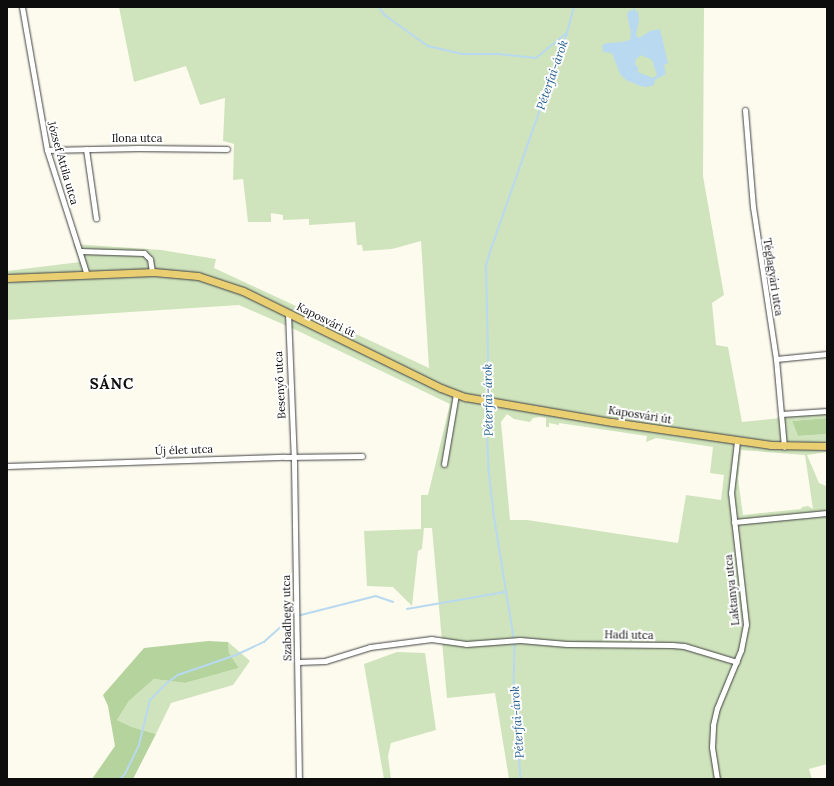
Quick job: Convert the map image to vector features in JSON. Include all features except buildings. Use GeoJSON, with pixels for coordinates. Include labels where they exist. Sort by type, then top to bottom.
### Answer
{"type":"FeatureCollection","features":[{"type":"Feature","properties":{"kind":"main road","name":"Kaposvári út"},"geometry":{"type":"LineString","coordinates":[[7,278],[152,272],[180,273],[215,281],[243,291],[434,385],[456,394],[490,402],[737,441],[784,447],[827,446]]}},
{"type":"Feature","properties":{"kind":"street","name":"József Attila utca"},"geometry":{"type":"LineString","coordinates":[[22,7],[47,150],[87,275]]}},
{"type":"Feature","properties":{"kind":"street","name":"Téglagyári utca"},"geometry":{"type":"LineString","coordinates":[[746,110],[753,207],[776,359],[784,447]]}},
{"type":"Feature","properties":{"kind":"street","name":"József Attila utca"},"geometry":{"type":"LineString","coordinates":[[86,149],[96,218]]}},
{"type":"Feature","properties":{"kind":"street","name":"Ilona utca"},"geometry":{"type":"LineString","coordinates":[[47,150],[226,149]]}},
{"type":"Feature","properties":{"kind":"street"},"geometry":{"type":"LineString","coordinates":[[80,251],[144,252],[149,255],[152,272]]}},
{"type":"Feature","properties":{"kind":"street","name":"Besenyő utca"},"geometry":{"type":"LineString","coordinates":[[288,313],[294,456]]}},
{"type":"Feature","properties":{"kind":"street"},"geometry":{"type":"LineString","coordinates":[[776,359],[827,354]]}},
{"type":"Feature","properties":{"kind":"street"},"geometry":{"type":"LineString","coordinates":[[444,464],[456,394]]}},
{"type":"Feature","properties":{"kind":"street"},"geometry":{"type":"LineString","coordinates":[[781,414],[827,411]]}},
{"type":"Feature","properties":{"kind":"street","name":"Laktanya utca"},"geometry":{"type":"LineString","coordinates":[[716,779],[712,747],[713,725],[717,708],[737,662],[743,644],[746,624],[730,493],[737,441]]}},
{"type":"Feature","properties":{"kind":"street","name":"Új élet utca"},"geometry":{"type":"LineString","coordinates":[[7,466],[294,456],[362,456]]}},
{"type":"Feature","properties":{"kind":"street","name":"Szabadhegy utca"},"geometry":{"type":"LineString","coordinates":[[294,456],[299,779]]}},
{"type":"Feature","properties":{"kind":"street"},"geometry":{"type":"LineString","coordinates":[[734,522],[827,513]]}},
{"type":"Feature","properties":{"kind":"street","name":"Hadi utca"},"geometry":{"type":"LineString","coordinates":[[298,662],[325,661],[370,647],[418,640],[439,640],[466,644],[520,640],[567,644],[684,646],[737,662]]}},
{"type":"Feature","properties":{"kind":"green space"},"geometry":{"type":"Polygon","coordinates":[[[119,7],[704,7],[703,176],[724,295],[712,303],[716,345],[728,347],[742,422],[827,413],[827,418],[792,421],[798,436],[827,434],[827,452],[807,455],[819,483],[826,486],[827,495],[827,764],[809,769],[812,779],[509,779],[495,693],[447,698],[432,528],[424,528],[422,549],[418,551],[412,606],[393,587],[367,586],[364,531],[421,529],[421,495],[428,495],[450,404],[294,329],[239,305],[7,320],[7,271],[80,262],[73,244],[161,250],[216,259],[214,268],[429,368],[421,241],[392,249],[363,251],[362,245],[357,245],[355,222],[309,225],[309,219],[283,220],[283,215],[271,213],[271,222],[248,222],[243,179],[233,180],[234,144],[223,141],[225,98],[200,105],[186,66],[134,82],[119,7]],[[507,414],[501,422],[510,520],[527,520],[678,543],[686,495],[721,500],[724,475],[710,473],[713,447],[656,438],[646,442],[647,436],[559,423],[559,425],[549,423],[549,427],[546,427],[546,418],[533,418],[530,422],[514,419],[507,414]],[[741,450],[738,479],[743,515],[801,509],[802,507],[808,506],[813,509],[805,455],[741,450]]]}},
{"type":"Feature","properties":{"kind":"green space"},"geometry":{"type":"Polygon","coordinates":[[[827,418],[827,434],[798,436],[792,421],[827,418]]]}},
{"type":"Feature","properties":{"kind":"green space"},"geometry":{"type":"Polygon","coordinates":[[[208,641],[228,642],[229,653],[239,668],[185,683],[154,679],[129,701],[117,720],[132,727],[156,734],[133,779],[92,779],[115,746],[108,706],[103,695],[144,648],[208,641]]]}},
{"type":"Feature","properties":{"kind":"green space"},"geometry":{"type":"Polygon","coordinates":[[[228,642],[250,661],[233,685],[171,703],[156,734],[132,727],[117,720],[129,701],[154,679],[185,683],[239,668],[229,653],[228,642]]]}},
{"type":"Feature","properties":{"kind":"green space"},"geometry":{"type":"Polygon","coordinates":[[[397,652],[425,653],[436,730],[391,743],[388,756],[391,779],[384,779],[364,664],[397,652]]]}},
{"type":"Feature","properties":{"kind":"water"},"geometry":{"type":"Polygon","coordinates":[[[634,10],[638,12],[639,20],[636,35],[639,38],[650,31],[660,29],[668,63],[664,65],[666,74],[655,80],[654,85],[647,87],[640,86],[626,80],[620,74],[612,53],[603,52],[602,45],[630,40],[631,33],[627,14],[629,11],[634,10]],[[641,55],[636,59],[635,64],[638,67],[638,72],[653,78],[657,75],[652,60],[641,55]]]}},
{"type":"Feature","properties":{"kind":"waterway"},"geometry":{"type":"LineString","coordinates":[[379,7],[385,15],[428,46],[462,54],[499,54],[536,58],[567,33],[574,7]]}},
{"type":"Feature","properties":{"kind":"waterway","name":"Péterfai-árok"},"geometry":{"type":"LineString","coordinates":[[489,400],[486,266],[567,33]]}},
{"type":"Feature","properties":{"kind":"waterway","name":"Péterfai-árok"},"geometry":{"type":"LineString","coordinates":[[489,403],[487,423],[489,470],[494,514],[515,643],[514,690],[521,779]]}},
{"type":"Feature","properties":{"kind":"waterway"},"geometry":{"type":"LineString","coordinates":[[407,609],[505,592]]}},
{"type":"Feature","properties":{"kind":"waterway"},"geometry":{"type":"LineString","coordinates":[[301,615],[376,596],[393,602]]}},
{"type":"Feature","properties":{"kind":"waterway"},"geometry":{"type":"LineString","coordinates":[[120,779],[125,774],[139,745],[150,700],[167,683],[178,675],[236,655],[264,642],[291,618]]}},
{"type":"Feature","properties":{"kind":"district","name":"SÁNC"},"geometry":{"type":"Point","coordinates":[112,384]}}]}
